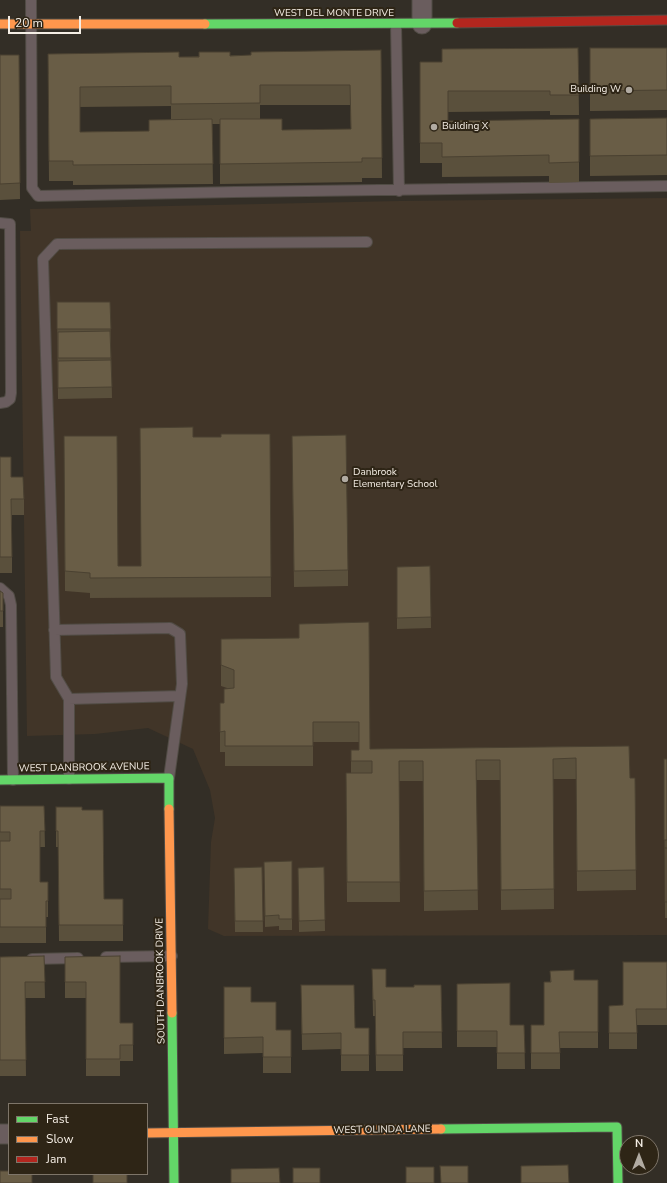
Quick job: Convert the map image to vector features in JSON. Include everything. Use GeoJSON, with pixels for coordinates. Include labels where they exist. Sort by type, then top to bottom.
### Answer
{"type":"FeatureCollection","features":[{"type":"Feature","properties":{"kind":"street"},"geometry":{"type":"LineString","coordinates":[[422,0],[422,24]]}},
{"type":"Feature","properties":{"kind":"street","name":"WEST DEL MONTE DRIVE"},"geometry":{"type":"LineString","coordinates":[[0,24],[422,24],[667,20]]}},
{"type":"Feature","properties":{"kind":"street","name":"WEST DANBROOK AVENUE"},"geometry":{"type":"LineString","coordinates":[[0,780],[169,778]]}},
{"type":"Feature","properties":{"kind":"street","name":"SOUTH DANBROOK DRIVE"},"geometry":{"type":"LineString","coordinates":[[169,778],[174,1183]]}},
{"type":"Feature","properties":{"kind":"street","name":"WEST OLINDA LANE"},"geometry":{"type":"LineString","coordinates":[[148,1133],[617,1127],[618,1183]]}},
{"type":"Feature","properties":{"kind":"lane"},"geometry":{"type":"LineString","coordinates":[[31,0],[32,188],[38,196],[667,186]]}},
{"type":"Feature","properties":{"kind":"lane"},"geometry":{"type":"LineString","coordinates":[[396,24],[399,190]]}},
{"type":"Feature","properties":{"kind":"lane"},"geometry":{"type":"LineString","coordinates":[[0,223],[10,224],[11,393],[10,399],[6,402],[0,403]]}},
{"type":"Feature","properties":{"kind":"lane"},"geometry":{"type":"LineString","coordinates":[[68,779],[69,699],[56,677],[43,259],[57,244],[367,242]]}},
{"type":"Feature","properties":{"kind":"lane"},"geometry":{"type":"LineString","coordinates":[[0,588],[9,596],[11,605],[13,780]]}},
{"type":"Feature","properties":{"kind":"lane"},"geometry":{"type":"LineString","coordinates":[[54,630],[170,628],[180,634],[182,683],[169,778]]}},
{"type":"Feature","properties":{"kind":"lane"},"geometry":{"type":"LineString","coordinates":[[69,699],[180,696]]}},
{"type":"Feature","properties":{"kind":"lane"},"geometry":{"type":"LineString","coordinates":[[23,959],[172,956]]}},
{"type":"Feature","properties":{"kind":"shaded area","name":"Danbrook Elementary School"},"geometry":{"type":"Polygon","coordinates":[[[667,198],[667,935],[224,936],[208,929],[211,842],[215,818],[210,790],[193,749],[148,728],[95,734],[27,736],[20,231],[31,231],[30,209],[399,201],[667,198]]]}},
{"type":"Feature","properties":{"kind":"building"},"geometry":{"type":"Polygon","coordinates":[[[578,48],[579,95],[550,95],[550,91],[448,91],[448,121],[579,119],[579,162],[549,163],[549,155],[442,157],[442,143],[420,143],[420,62],[442,62],[442,49],[578,48]]]}},
{"type":"Feature","properties":{"kind":"building"},"geometry":{"type":"Polygon","coordinates":[[[590,48],[667,48],[667,90],[590,91],[590,48]]]}},
{"type":"Feature","properties":{"kind":"building"},"geometry":{"type":"Polygon","coordinates":[[[381,50],[382,158],[362,158],[362,162],[220,164],[220,119],[282,119],[282,130],[351,129],[350,85],[260,85],[260,103],[171,104],[171,86],[80,87],[80,132],[149,131],[149,120],[212,119],[213,164],[73,165],[73,161],[49,161],[48,54],[179,52],[179,57],[199,57],[199,52],[230,52],[230,56],[251,55],[251,52],[381,50]]]}},
{"type":"Feature","properties":{"kind":"building"},"geometry":{"type":"Polygon","coordinates":[[[0,55],[19,55],[20,183],[0,184],[0,55]]]}},
{"type":"Feature","properties":{"kind":"building"},"geometry":{"type":"Polygon","coordinates":[[[667,118],[667,155],[590,156],[590,119],[667,118]]]}},
{"type":"Feature","properties":{"kind":"building"},"geometry":{"type":"Polygon","coordinates":[[[57,302],[110,302],[111,329],[57,329],[57,302]]]}},
{"type":"Feature","properties":{"kind":"building"},"geometry":{"type":"Polygon","coordinates":[[[110,331],[111,358],[58,358],[58,332],[110,331]]]}},
{"type":"Feature","properties":{"kind":"building"},"geometry":{"type":"Polygon","coordinates":[[[111,360],[112,387],[58,388],[58,361],[111,360]]]}},
{"type":"Feature","properties":{"kind":"building"},"geometry":{"type":"Polygon","coordinates":[[[193,427],[193,437],[221,437],[221,434],[270,434],[271,577],[90,578],[90,573],[65,571],[64,436],[117,436],[118,566],[141,566],[140,428],[193,427]]]}},
{"type":"Feature","properties":{"kind":"building"},"geometry":{"type":"Polygon","coordinates":[[[346,435],[348,570],[294,571],[292,436],[346,435]]]}},
{"type":"Feature","properties":{"kind":"building"},"geometry":{"type":"Polygon","coordinates":[[[0,457],[11,457],[11,477],[23,477],[24,499],[11,499],[12,557],[0,557],[0,457]]]}},
{"type":"Feature","properties":{"kind":"building"},"geometry":{"type":"Polygon","coordinates":[[[430,566],[431,617],[397,618],[397,567],[430,566]]]}},
{"type":"Feature","properties":{"kind":"building"},"geometry":{"type":"Polygon","coordinates":[[[0,591],[3,593],[3,611],[0,611],[0,591]]]}},
{"type":"Feature","properties":{"kind":"building"},"geometry":{"type":"Polygon","coordinates":[[[369,622],[370,749],[629,746],[630,778],[635,778],[636,870],[577,871],[576,758],[553,759],[554,889],[501,890],[500,760],[476,760],[478,890],[424,891],[423,761],[399,761],[400,882],[347,882],[346,773],[372,773],[372,761],[351,761],[351,750],[359,750],[359,722],[313,722],[313,746],[225,746],[225,731],[220,732],[220,703],[224,703],[224,689],[234,688],[234,670],[221,665],[221,639],[299,638],[299,624],[369,622]]]}},
{"type":"Feature","properties":{"kind":"building"},"geometry":{"type":"Polygon","coordinates":[[[664,759],[667,759],[667,840],[664,840],[664,759]]]}},
{"type":"Feature","properties":{"kind":"building"},"geometry":{"type":"Polygon","coordinates":[[[0,806],[44,806],[45,831],[40,831],[40,882],[48,882],[46,927],[0,927],[0,899],[11,899],[11,889],[0,889],[0,841],[10,841],[10,832],[0,832],[0,806]]]}},
{"type":"Feature","properties":{"kind":"building"},"geometry":{"type":"Polygon","coordinates":[[[56,807],[82,807],[82,810],[103,810],[104,899],[123,899],[123,925],[59,925],[58,831],[56,831],[56,807]]]}},
{"type":"Feature","properties":{"kind":"building"},"geometry":{"type":"Polygon","coordinates":[[[665,848],[667,848],[667,902],[665,902],[665,848]]]}},
{"type":"Feature","properties":{"kind":"building"},"geometry":{"type":"Polygon","coordinates":[[[292,861],[292,919],[279,919],[279,915],[265,916],[264,862],[292,861]]]}},
{"type":"Feature","properties":{"kind":"building"},"geometry":{"type":"Polygon","coordinates":[[[262,867],[263,921],[235,921],[234,868],[262,867]]]}},
{"type":"Feature","properties":{"kind":"building"},"geometry":{"type":"Polygon","coordinates":[[[324,867],[325,920],[299,921],[298,868],[324,867]]]}},
{"type":"Feature","properties":{"kind":"building"},"geometry":{"type":"Polygon","coordinates":[[[44,956],[45,982],[25,982],[26,1060],[0,1060],[0,957],[44,956]]]}},
{"type":"Feature","properties":{"kind":"building"},"geometry":{"type":"Polygon","coordinates":[[[120,956],[120,1023],[133,1023],[133,1045],[120,1045],[120,1059],[86,1059],[86,982],[65,982],[65,957],[120,956]]]}},
{"type":"Feature","properties":{"kind":"building"},"geometry":{"type":"Polygon","coordinates":[[[623,962],[667,962],[667,1009],[636,1009],[637,1033],[609,1033],[609,1006],[623,1005],[623,962]]]}},
{"type":"Feature","properties":{"kind":"building"},"geometry":{"type":"Polygon","coordinates":[[[372,969],[386,969],[386,987],[441,985],[442,1032],[403,1032],[403,1055],[376,1055],[375,1000],[373,1000],[372,969]]]}},
{"type":"Feature","properties":{"kind":"building"},"geometry":{"type":"Polygon","coordinates":[[[574,970],[574,980],[598,980],[598,1032],[559,1032],[560,1053],[531,1053],[531,1025],[544,1025],[544,982],[551,982],[550,971],[574,970]]]}},
{"type":"Feature","properties":{"kind":"building"},"geometry":{"type":"Polygon","coordinates":[[[510,983],[510,1025],[524,1025],[525,1053],[497,1053],[497,1031],[457,1031],[457,984],[510,983]]]}},
{"type":"Feature","properties":{"kind":"building"},"geometry":{"type":"Polygon","coordinates":[[[301,985],[354,985],[355,1028],[369,1028],[369,1055],[341,1055],[341,1033],[302,1034],[301,985]]]}},
{"type":"Feature","properties":{"kind":"building"},"geometry":{"type":"Polygon","coordinates":[[[224,987],[251,987],[251,1002],[276,1002],[276,1030],[291,1030],[291,1057],[263,1057],[263,1037],[224,1038],[224,987]]]}},
{"type":"Feature","properties":{"kind":"building"},"geometry":{"type":"Polygon","coordinates":[[[568,1165],[569,1183],[521,1183],[521,1166],[568,1165]]]}},
{"type":"Feature","properties":{"kind":"building"},"geometry":{"type":"Polygon","coordinates":[[[440,1166],[468,1166],[468,1183],[441,1183],[440,1166]]]}},
{"type":"Feature","properties":{"kind":"building"},"geometry":{"type":"Polygon","coordinates":[[[406,1167],[434,1167],[434,1183],[406,1183],[406,1167]]]}},
{"type":"Feature","properties":{"kind":"building"},"geometry":{"type":"Polygon","coordinates":[[[279,1168],[280,1183],[231,1183],[231,1169],[279,1168]]]}},
{"type":"Feature","properties":{"kind":"building"},"geometry":{"type":"Polygon","coordinates":[[[293,1168],[320,1168],[320,1183],[293,1183],[293,1168]]]}},
{"type":"Feature","properties":{"kind":"building"},"geometry":{"type":"Polygon","coordinates":[[[0,1171],[8,1171],[8,1175],[32,1175],[32,1183],[0,1183],[0,1171]]]}},
{"type":"Feature","properties":{"kind":"building"},"geometry":{"type":"Polygon","coordinates":[[[93,1175],[127,1175],[127,1183],[93,1183],[93,1175]]]}},
{"type":"Feature","properties":{"kind":"traffic: fast"},"geometry":{"type":"LineString","coordinates":[[205,24],[457,23]]}},
{"type":"Feature","properties":{"kind":"traffic: fast"},"geometry":{"type":"LineString","coordinates":[[0,780],[169,778],[169,809]]}},
{"type":"Feature","properties":{"kind":"traffic: fast"},"geometry":{"type":"LineString","coordinates":[[172,1013],[174,1183]]}},
{"type":"Feature","properties":{"kind":"traffic: fast"},"geometry":{"type":"LineString","coordinates":[[441,1129],[617,1127],[618,1183]]}},
{"type":"Feature","properties":{"kind":"traffic: slow"},"geometry":{"type":"LineString","coordinates":[[0,24],[205,24]]}},
{"type":"Feature","properties":{"kind":"traffic: slow"},"geometry":{"type":"LineString","coordinates":[[169,809],[172,1013]]}},
{"type":"Feature","properties":{"kind":"traffic: slow"},"geometry":{"type":"LineString","coordinates":[[148,1133],[441,1129]]}},
{"type":"Feature","properties":{"kind":"traffic: jam"},"geometry":{"type":"LineString","coordinates":[[457,23],[667,20]]}},
{"type":"Feature","properties":{"kind":"place","name":"Building W"},"geometry":{"type":"Point","coordinates":[629,90]}},
{"type":"Feature","properties":{"kind":"place","name":"Building X"},"geometry":{"type":"Point","coordinates":[434,127]}},
{"type":"Feature","properties":{"kind":"place","name":"Danbrook Elementary School"},"geometry":{"type":"Point","coordinates":[345,479]}}]}
